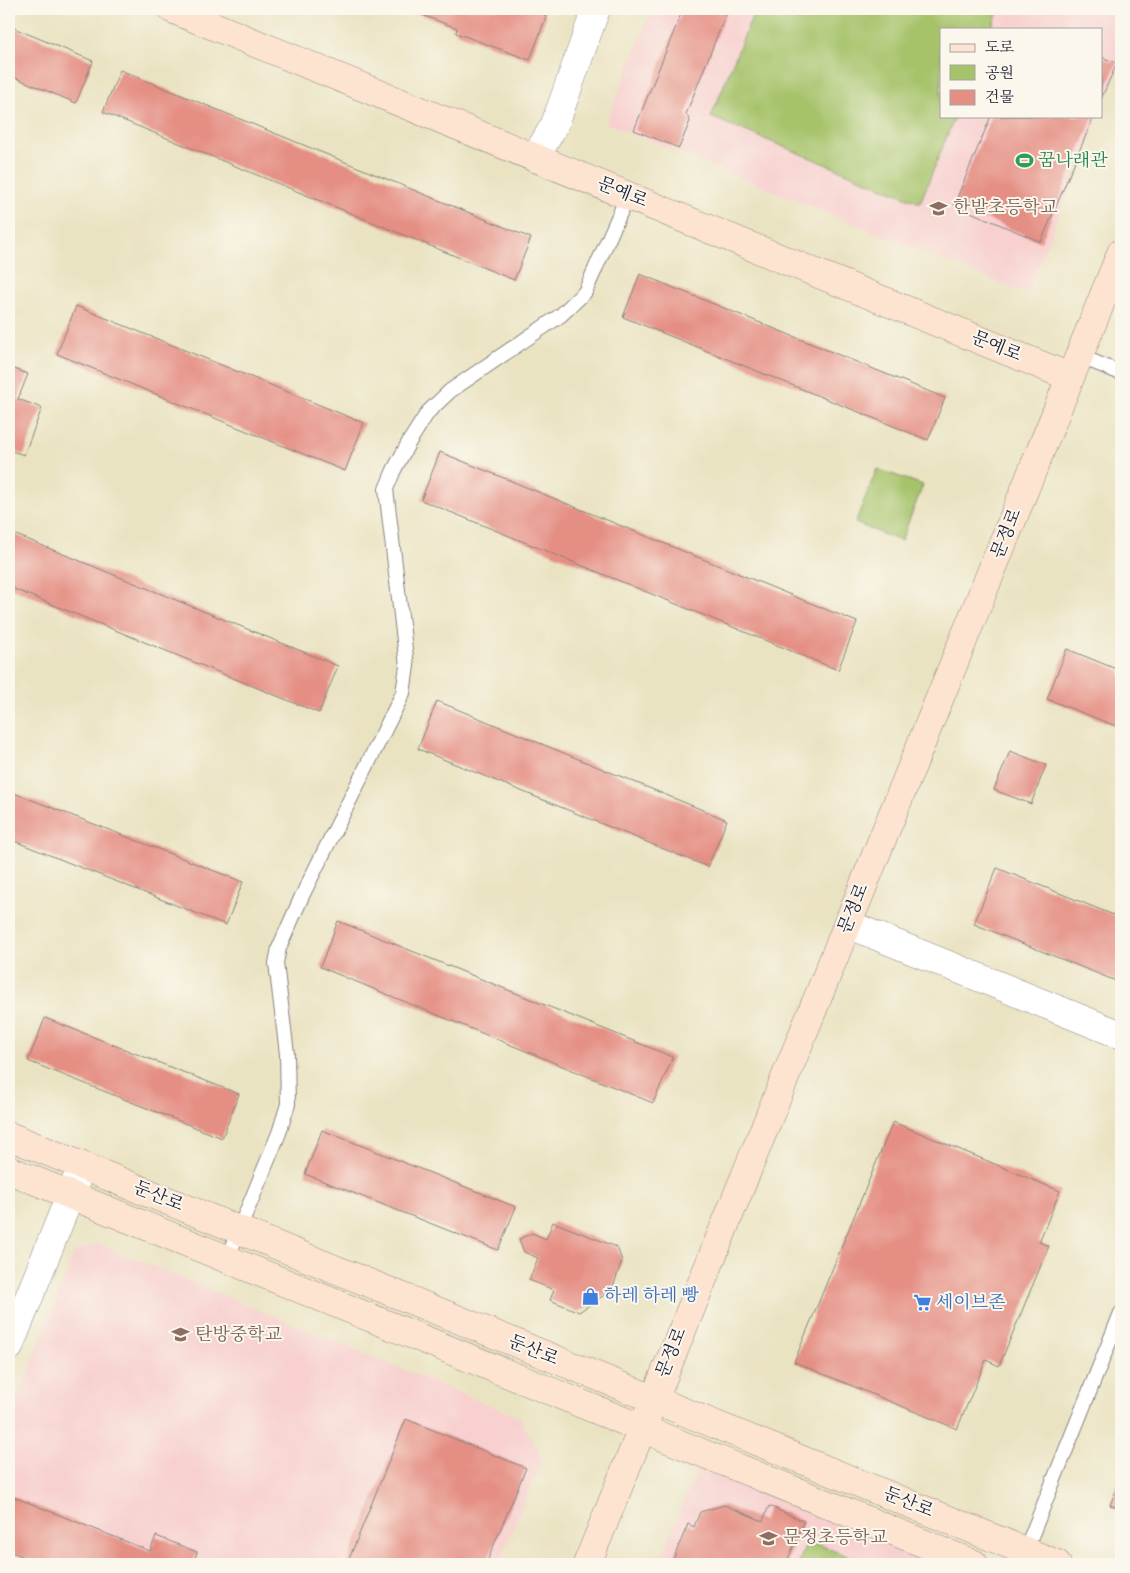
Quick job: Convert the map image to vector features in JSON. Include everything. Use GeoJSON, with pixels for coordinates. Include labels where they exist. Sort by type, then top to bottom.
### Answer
{"type":"FeatureCollection","features":[{"type":"Feature","properties":{"kind":"main road","name":"문예로"},"geometry":{"type":"LineString","coordinates":[[172,9],[628,195],[1075,367]]}},
{"type":"Feature","properties":{"kind":"main road","name":"문정로"},"geometry":{"type":"LineString","coordinates":[[587,1564],[1121,253]]}},
{"type":"Feature","properties":{"kind":"main road","name":"둔산로"},"geometry":{"type":"LineString","coordinates":[[9,1136],[635,1393],[654,1399],[1023,1558],[1057,1564]]}},
{"type":"Feature","properties":{"kind":"main road","name":"둔산로"},"geometry":{"type":"LineString","coordinates":[[9,1170],[974,1564]]}},
{"type":"Feature","properties":{"kind":"street"},"geometry":{"type":"LineString","coordinates":[[535,158],[555,124],[596,9]]}},
{"type":"Feature","properties":{"kind":"street"},"geometry":{"type":"LineString","coordinates":[[847,924],[1121,1035]]}},
{"type":"Feature","properties":{"kind":"street"},"geometry":{"type":"LineString","coordinates":[[9,1347],[82,1166]]}},
{"type":"Feature","properties":{"kind":"lane"},"geometry":{"type":"LineString","coordinates":[[227,1259],[279,1133],[288,1104],[287,1054],[276,963],[278,948],[403,693],[407,666],[387,496],[389,483],[408,442],[428,412],[450,391],[561,315],[585,292],[628,195]]}},
{"type":"Feature","properties":{"kind":"lane"},"geometry":{"type":"LineString","coordinates":[[1075,367],[1121,373]]}},
{"type":"Feature","properties":{"kind":"lane"},"geometry":{"type":"LineString","coordinates":[[1023,1558],[1121,1313]]}},
{"type":"Feature","properties":{"kind":"shaded area","name":"한밭초등학교"},"geometry":{"type":"Polygon","coordinates":[[[652,9],[1121,9],[1121,61],[1102,108],[1102,28],[940,28],[940,118],[1098,118],[1027,294],[606,123],[652,9]]]}},
{"type":"Feature","properties":{"kind":"shaded area","name":"탄방중학교"},"geometry":{"type":"Polygon","coordinates":[[[99,1244],[520,1418],[542,1457],[499,1564],[9,1564],[9,1422],[75,1252],[99,1244]]]}},
{"type":"Feature","properties":{"kind":"shaded area","name":"문정초등학교"},"geometry":{"type":"Polygon","coordinates":[[[697,1469],[934,1564],[659,1564],[697,1469]]]}},
{"type":"Feature","properties":{"kind":"green space"},"geometry":{"type":"Polygon","coordinates":[[[755,9],[999,9],[991,28],[940,28],[940,118],[954,118],[920,203],[711,117],[755,9]]]}},
{"type":"Feature","properties":{"kind":"green space"},"geometry":{"type":"Polygon","coordinates":[[[877,469],[923,485],[901,541],[855,523],[877,469]]]}},
{"type":"Feature","properties":{"kind":"green space"},"geometry":{"type":"Polygon","coordinates":[[[808,1540],[866,1564],[798,1564],[808,1540]]]}},
{"type":"Feature","properties":{"kind":"building"},"geometry":{"type":"Polygon","coordinates":[[[406,9],[539,9],[543,10],[546,17],[530,60],[456,33],[457,28],[406,9]]]}},
{"type":"Feature","properties":{"kind":"building"},"geometry":{"type":"Polygon","coordinates":[[[683,9],[728,9],[686,114],[690,121],[679,148],[634,130],[683,9]]]}},
{"type":"Feature","properties":{"kind":"building"},"geometry":{"type":"Polygon","coordinates":[[[9,26],[93,61],[76,103],[9,75],[9,26]]]}},
{"type":"Feature","properties":{"kind":"building","name":"꿈나래관"},"geometry":{"type":"Polygon","coordinates":[[[1102,57],[1117,63],[1102,97],[1102,57]]]}},
{"type":"Feature","properties":{"kind":"building"},"geometry":{"type":"Polygon","coordinates":[[[120,70],[531,238],[514,280],[103,112],[120,70]]]}},
{"type":"Feature","properties":{"kind":"building","name":"꿈나래관"},"geometry":{"type":"Polygon","coordinates":[[[990,118],[1093,118],[1041,242],[954,205],[990,118]]]}},
{"type":"Feature","properties":{"kind":"building"},"geometry":{"type":"Polygon","coordinates":[[[640,274],[945,398],[928,440],[623,317],[640,274]]]}},
{"type":"Feature","properties":{"kind":"building"},"geometry":{"type":"Polygon","coordinates":[[[76,306],[364,423],[345,471],[57,354],[76,306]]]}},
{"type":"Feature","properties":{"kind":"building"},"geometry":{"type":"Polygon","coordinates":[[[9,367],[28,374],[18,399],[42,408],[24,455],[9,450],[9,367]]]}},
{"type":"Feature","properties":{"kind":"building"},"geometry":{"type":"Polygon","coordinates":[[[440,452],[857,622],[838,670],[421,500],[440,452]]]}},
{"type":"Feature","properties":{"kind":"building"},"geometry":{"type":"Polygon","coordinates":[[[9,532],[338,666],[319,713],[9,587],[9,532]]]}},
{"type":"Feature","properties":{"kind":"building"},"geometry":{"type":"Polygon","coordinates":[[[1067,649],[1121,671],[1121,728],[1047,699],[1067,649]]]}},
{"type":"Feature","properties":{"kind":"building"},"geometry":{"type":"Polygon","coordinates":[[[437,701],[727,820],[708,867],[418,749],[437,701]]]}},
{"type":"Feature","properties":{"kind":"building"},"geometry":{"type":"Polygon","coordinates":[[[1010,751],[1046,765],[1031,804],[994,790],[1010,751]]]}},
{"type":"Feature","properties":{"kind":"building"},"geometry":{"type":"Polygon","coordinates":[[[9,791],[243,882],[226,925],[9,839],[9,791]]]}},
{"type":"Feature","properties":{"kind":"building"},"geometry":{"type":"Polygon","coordinates":[[[997,868],[1121,918],[1121,983],[974,924],[997,868]]]}},
{"type":"Feature","properties":{"kind":"building"},"geometry":{"type":"Polygon","coordinates":[[[338,921],[673,1057],[653,1103],[320,967],[338,921]]]}},
{"type":"Feature","properties":{"kind":"building"},"geometry":{"type":"Polygon","coordinates":[[[45,1018],[239,1094],[222,1138],[28,1061],[45,1018]]]}},
{"type":"Feature","properties":{"kind":"building","name":"세이브존"},"geometry":{"type":"Polygon","coordinates":[[[893,1122],[1060,1191],[1039,1242],[1049,1246],[999,1366],[986,1360],[957,1429],[794,1362],[893,1122]]]}},
{"type":"Feature","properties":{"kind":"building"},"geometry":{"type":"Polygon","coordinates":[[[322,1130],[516,1207],[498,1250],[305,1174],[322,1130]]]}},
{"type":"Feature","properties":{"kind":"building"},"geometry":{"type":"Polygon","coordinates":[[[553,1222],[617,1247],[622,1261],[612,1290],[579,1312],[550,1300],[554,1290],[529,1280],[538,1258],[524,1252],[519,1239],[532,1233],[546,1239],[553,1222]]]}},
{"type":"Feature","properties":{"kind":"building"},"geometry":{"type":"Polygon","coordinates":[[[406,1419],[526,1468],[486,1564],[347,1564],[406,1419]]]}},
{"type":"Feature","properties":{"kind":"building"},"geometry":{"type":"Polygon","coordinates":[[[1121,1477],[1121,1509],[1110,1505],[1121,1477]]]}},
{"type":"Feature","properties":{"kind":"building"},"geometry":{"type":"Polygon","coordinates":[[[9,1495],[150,1551],[156,1536],[197,1552],[193,1564],[30,1564],[32,1560],[9,1551],[9,1495]]]}},
{"type":"Feature","properties":{"kind":"building"},"geometry":{"type":"Polygon","coordinates":[[[724,1505],[763,1521],[769,1506],[804,1521],[786,1564],[671,1564],[688,1524],[694,1527],[700,1512],[724,1505]]]}},
{"type":"Feature","properties":{"kind":"place","name":"꿈나래관"},"geometry":{"type":"Point","coordinates":[1024,161]}},
{"type":"Feature","properties":{"kind":"place","name":"한밭초등학교"},"geometry":{"type":"Point","coordinates":[939,208]}},
{"type":"Feature","properties":{"kind":"place","name":"하레 하레 빵"},"geometry":{"type":"Point","coordinates":[590,1296]}},
{"type":"Feature","properties":{"kind":"place","name":"세이브존"},"geometry":{"type":"Point","coordinates":[922,1303]}},
{"type":"Feature","properties":{"kind":"place","name":"탄방중학교"},"geometry":{"type":"Point","coordinates":[181,1335]}},
{"type":"Feature","properties":{"kind":"place","name":"문정초등학교"},"geometry":{"type":"Point","coordinates":[769,1538]}}]}
